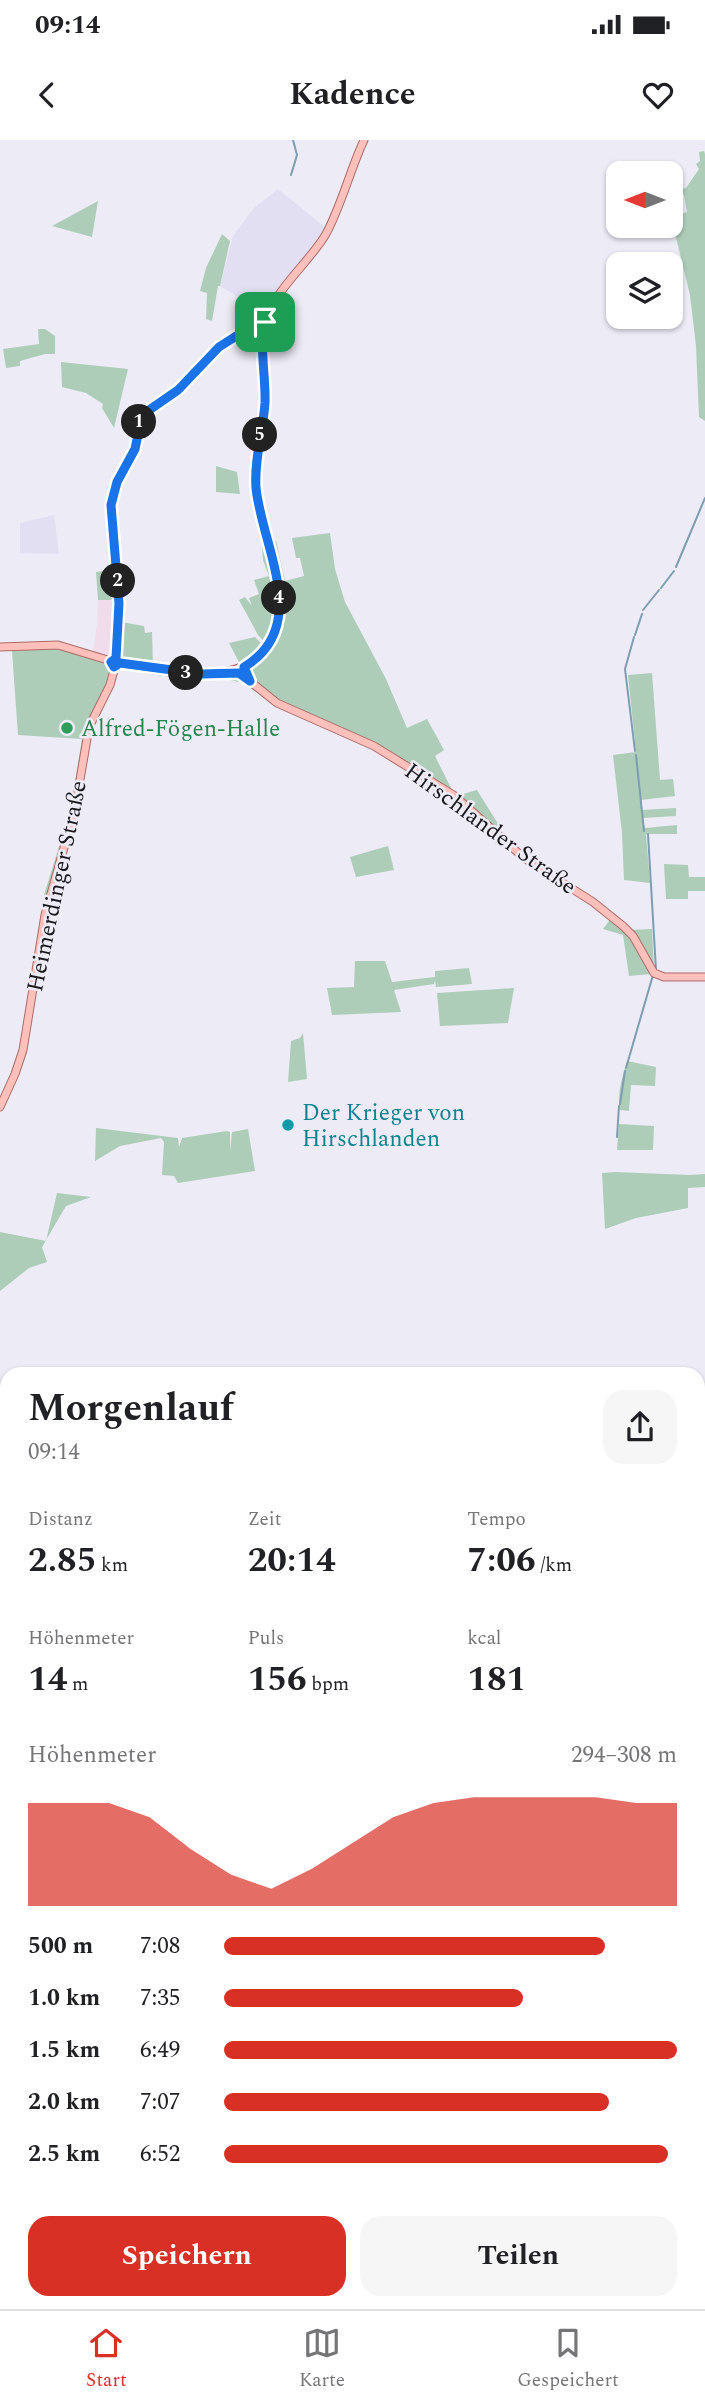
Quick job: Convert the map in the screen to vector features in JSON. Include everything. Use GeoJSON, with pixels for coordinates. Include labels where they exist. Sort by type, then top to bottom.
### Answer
{"type":"FeatureCollection","features":[{"type":"Feature","properties":{"kind":"main road"},"geometry":{"type":"LineString","coordinates":[[0,647],[58,645],[116,662],[202,674],[245,673],[267,647],[278,621],[279,597],[259,504],[256,477],[265,403],[262,351],[265,324],[286,285],[313,253],[328,229],[364,140]]}},
{"type":"Feature","properties":{"kind":"main road","name":"Heimerdinger Straße"},"geometry":{"type":"LineString","coordinates":[[0,1107],[23,1049],[45,915],[75,809],[89,727],[109,689],[116,662]]}},
{"type":"Feature","properties":{"kind":"main road","name":"Hirschlander Straße"},"geometry":{"type":"LineString","coordinates":[[245,673],[277,703],[382,750],[455,796],[524,858],[593,902],[623,926],[637,942],[654,973],[664,977],[705,977]]}},
{"type":"Feature","properties":{"kind":"street","name":"Heimerdinger Straße"},"geometry":{"type":"LineString","coordinates":[[116,662],[119,603],[111,505],[117,482],[136,446],[143,414],[178,390],[219,347],[256,324],[265,324]]}},
{"type":"Feature","properties":{"kind":"shaded area"},"geometry":{"type":"Polygon","coordinates":[[[278,189],[326,228],[264,313],[220,286],[233,236],[254,208],[278,189]]]}},
{"type":"Feature","properties":{"kind":"shaded area"},"geometry":{"type":"Polygon","coordinates":[[[54,515],[59,554],[20,553],[20,523],[54,515]]]}},
{"type":"Feature","properties":{"kind":"shaded area"},"geometry":{"type":"Polygon","coordinates":[[[98,600],[116,600],[114,652],[109,657],[93,653],[98,600]]]}},
{"type":"Feature","properties":{"kind":"green space"},"geometry":{"type":"Polygon","coordinates":[[[704,151],[705,154],[705,421],[699,417],[696,346],[690,295],[683,266],[683,252],[680,252],[676,238],[683,238],[683,213],[687,212],[683,188],[699,169],[696,164],[700,161],[699,152],[704,151]]]}},
{"type":"Feature","properties":{"kind":"green space"},"geometry":{"type":"Polygon","coordinates":[[[98,201],[92,237],[52,226],[98,201]]]}},
{"type":"Feature","properties":{"kind":"green space"},"geometry":{"type":"Polygon","coordinates":[[[222,234],[230,241],[212,321],[206,319],[207,293],[200,291],[206,268],[222,234]]]}},
{"type":"Feature","properties":{"kind":"green space"},"geometry":{"type":"Polygon","coordinates":[[[38,329],[45,329],[55,336],[55,354],[20,361],[20,366],[6,368],[3,349],[39,344],[38,329]]]}},
{"type":"Feature","properties":{"kind":"green space"},"geometry":{"type":"Polygon","coordinates":[[[61,362],[128,369],[114,428],[102,408],[103,404],[86,393],[62,387],[61,362]]]}},
{"type":"Feature","properties":{"kind":"green space"},"geometry":{"type":"Polygon","coordinates":[[[216,466],[237,472],[240,494],[216,492],[216,466]]]}},
{"type":"Feature","properties":{"kind":"green space"},"geometry":{"type":"Polygon","coordinates":[[[330,533],[335,569],[345,602],[386,679],[407,728],[427,719],[444,750],[435,756],[455,796],[389,754],[272,703],[243,683],[175,673],[231,672],[244,675],[244,667],[248,668],[262,657],[279,612],[268,542],[276,541],[285,581],[304,576],[300,558],[296,558],[292,538],[330,533]]]}},
{"type":"Feature","properties":{"kind":"green space"},"geometry":{"type":"Polygon","coordinates":[[[111,543],[116,600],[98,600],[96,572],[110,570],[111,543]]]}},
{"type":"Feature","properties":{"kind":"green space"},"geometry":{"type":"Polygon","coordinates":[[[267,544],[276,583],[278,609],[272,633],[265,643],[239,600],[245,597],[252,606],[249,598],[259,594],[254,580],[269,576],[263,560],[262,546],[267,544]]]}},
{"type":"Feature","properties":{"kind":"green space"},"geometry":{"type":"Polygon","coordinates":[[[121,622],[144,626],[145,633],[152,632],[153,667],[122,661],[118,654],[122,657],[121,622]]]}},
{"type":"Feature","properties":{"kind":"green space"},"geometry":{"type":"Polygon","coordinates":[[[255,637],[265,647],[241,666],[229,643],[255,637]]]}},
{"type":"Feature","properties":{"kind":"green space"},"geometry":{"type":"Polygon","coordinates":[[[49,648],[75,651],[93,657],[112,671],[93,714],[76,803],[48,895],[44,895],[71,808],[82,739],[18,735],[12,651],[49,648]]]}},
{"type":"Feature","properties":{"kind":"green space"},"geometry":{"type":"Polygon","coordinates":[[[652,673],[660,780],[673,779],[675,796],[641,800],[642,810],[676,808],[676,816],[643,818],[645,828],[677,825],[677,834],[646,834],[650,883],[624,880],[622,833],[613,755],[636,752],[628,675],[652,673]]]}},
{"type":"Feature","properties":{"kind":"green space"},"geometry":{"type":"Polygon","coordinates":[[[477,790],[500,827],[505,842],[496,845],[489,825],[456,796],[477,790]]]}},
{"type":"Feature","properties":{"kind":"green space"},"geometry":{"type":"Polygon","coordinates":[[[388,846],[394,870],[356,877],[350,857],[388,846]]]}},
{"type":"Feature","properties":{"kind":"green space"},"geometry":{"type":"Polygon","coordinates":[[[664,864],[688,865],[689,877],[705,877],[705,891],[688,891],[688,899],[666,899],[664,864]]]}},
{"type":"Feature","properties":{"kind":"green space"},"geometry":{"type":"Polygon","coordinates":[[[612,917],[628,930],[652,929],[654,970],[651,974],[629,976],[623,935],[603,929],[612,917]]]}},
{"type":"Feature","properties":{"kind":"green space"},"geometry":{"type":"Polygon","coordinates":[[[355,961],[385,961],[392,982],[435,977],[435,971],[469,968],[472,984],[436,987],[435,980],[434,984],[394,990],[401,1012],[332,1015],[327,988],[354,987],[355,961]]]}},
{"type":"Feature","properties":{"kind":"green space"},"geometry":{"type":"Polygon","coordinates":[[[514,988],[508,1023],[440,1026],[437,993],[514,988]]]}},
{"type":"Feature","properties":{"kind":"green space"},"geometry":{"type":"Polygon","coordinates":[[[303,1033],[307,1079],[288,1082],[291,1041],[300,1038],[303,1033]]]}},
{"type":"Feature","properties":{"kind":"green space"},"geometry":{"type":"Polygon","coordinates":[[[627,1061],[656,1067],[655,1086],[631,1085],[629,1111],[620,1110],[619,1104],[620,1086],[627,1061]]]}},
{"type":"Feature","properties":{"kind":"green space"},"geometry":{"type":"Polygon","coordinates":[[[619,1124],[654,1126],[653,1150],[617,1150],[619,1124]]]}},
{"type":"Feature","properties":{"kind":"green space"},"geometry":{"type":"Polygon","coordinates":[[[96,1128],[178,1138],[179,1147],[182,1138],[227,1131],[230,1132],[230,1152],[232,1132],[248,1129],[255,1171],[178,1183],[174,1176],[162,1175],[164,1142],[161,1138],[120,1146],[95,1161],[96,1128]]]}},
{"type":"Feature","properties":{"kind":"green space"},"geometry":{"type":"Polygon","coordinates":[[[602,1173],[705,1174],[705,1187],[688,1188],[688,1208],[636,1218],[605,1229],[602,1173]]]}},
{"type":"Feature","properties":{"kind":"green space"},"geometry":{"type":"Polygon","coordinates":[[[57,1193],[91,1197],[66,1206],[46,1240],[57,1193]]]}},
{"type":"Feature","properties":{"kind":"green space"},"geometry":{"type":"Polygon","coordinates":[[[0,1232],[46,1241],[42,1247],[47,1262],[29,1268],[0,1291],[0,1232]]]}},
{"type":"Feature","properties":{"kind":"waterway"},"geometry":{"type":"LineString","coordinates":[[291,175],[297,155],[293,140]]}},
{"type":"Feature","properties":{"kind":"waterway"},"geometry":{"type":"LineString","coordinates":[[676,567],[705,498]]}},
{"type":"Feature","properties":{"kind":"waterway"},"geometry":{"type":"LineString","coordinates":[[661,588],[674,571]]}},
{"type":"Feature","properties":{"kind":"waterway"},"geometry":{"type":"LineString","coordinates":[[643,610],[659,590]]}},
{"type":"Feature","properties":{"kind":"waterway"},"geometry":{"type":"LineString","coordinates":[[635,635],[642,614]]}},
{"type":"Feature","properties":{"kind":"waterway"},"geometry":{"type":"LineString","coordinates":[[634,637],[625,669],[635,751]]}},
{"type":"Feature","properties":{"kind":"waterway"},"geometry":{"type":"LineString","coordinates":[[636,755],[644,831]]}},
{"type":"Feature","properties":{"kind":"waterway"},"geometry":{"type":"LineString","coordinates":[[648,834],[656,970]]}},
{"type":"Feature","properties":{"kind":"waterway"},"geometry":{"type":"LineString","coordinates":[[626,1068],[653,975]]}},
{"type":"Feature","properties":{"kind":"waterway"},"geometry":{"type":"LineString","coordinates":[[620,1104],[625,1071]]}},
{"type":"Feature","properties":{"kind":"waterway"},"geometry":{"type":"LineString","coordinates":[[617,1137],[619,1106]]}},
{"type":"Feature","properties":{"kind":"place","name":"Alfred-Fögen-Halle"},"geometry":{"type":"Point","coordinates":[67,728]}},
{"type":"Feature","properties":{"kind":"place","name":"Der Krieger von Hirschlanden"},"geometry":{"type":"Point","coordinates":[288,1125]}},
{"type":"Feature","properties":{"kind":"route"},"geometry":{"type":"LineString","coordinates":[[258,322],[265,322],[262,346],[265,403],[257,455],[256,488],[279,592],[279,617],[274,636],[262,654],[244,667],[250,681],[244,675],[231,672],[202,674],[120,663],[114,667],[111,662],[116,658],[119,603],[111,505],[117,482],[133,456],[142,415],[178,390],[219,347],[258,322]]}}]}
